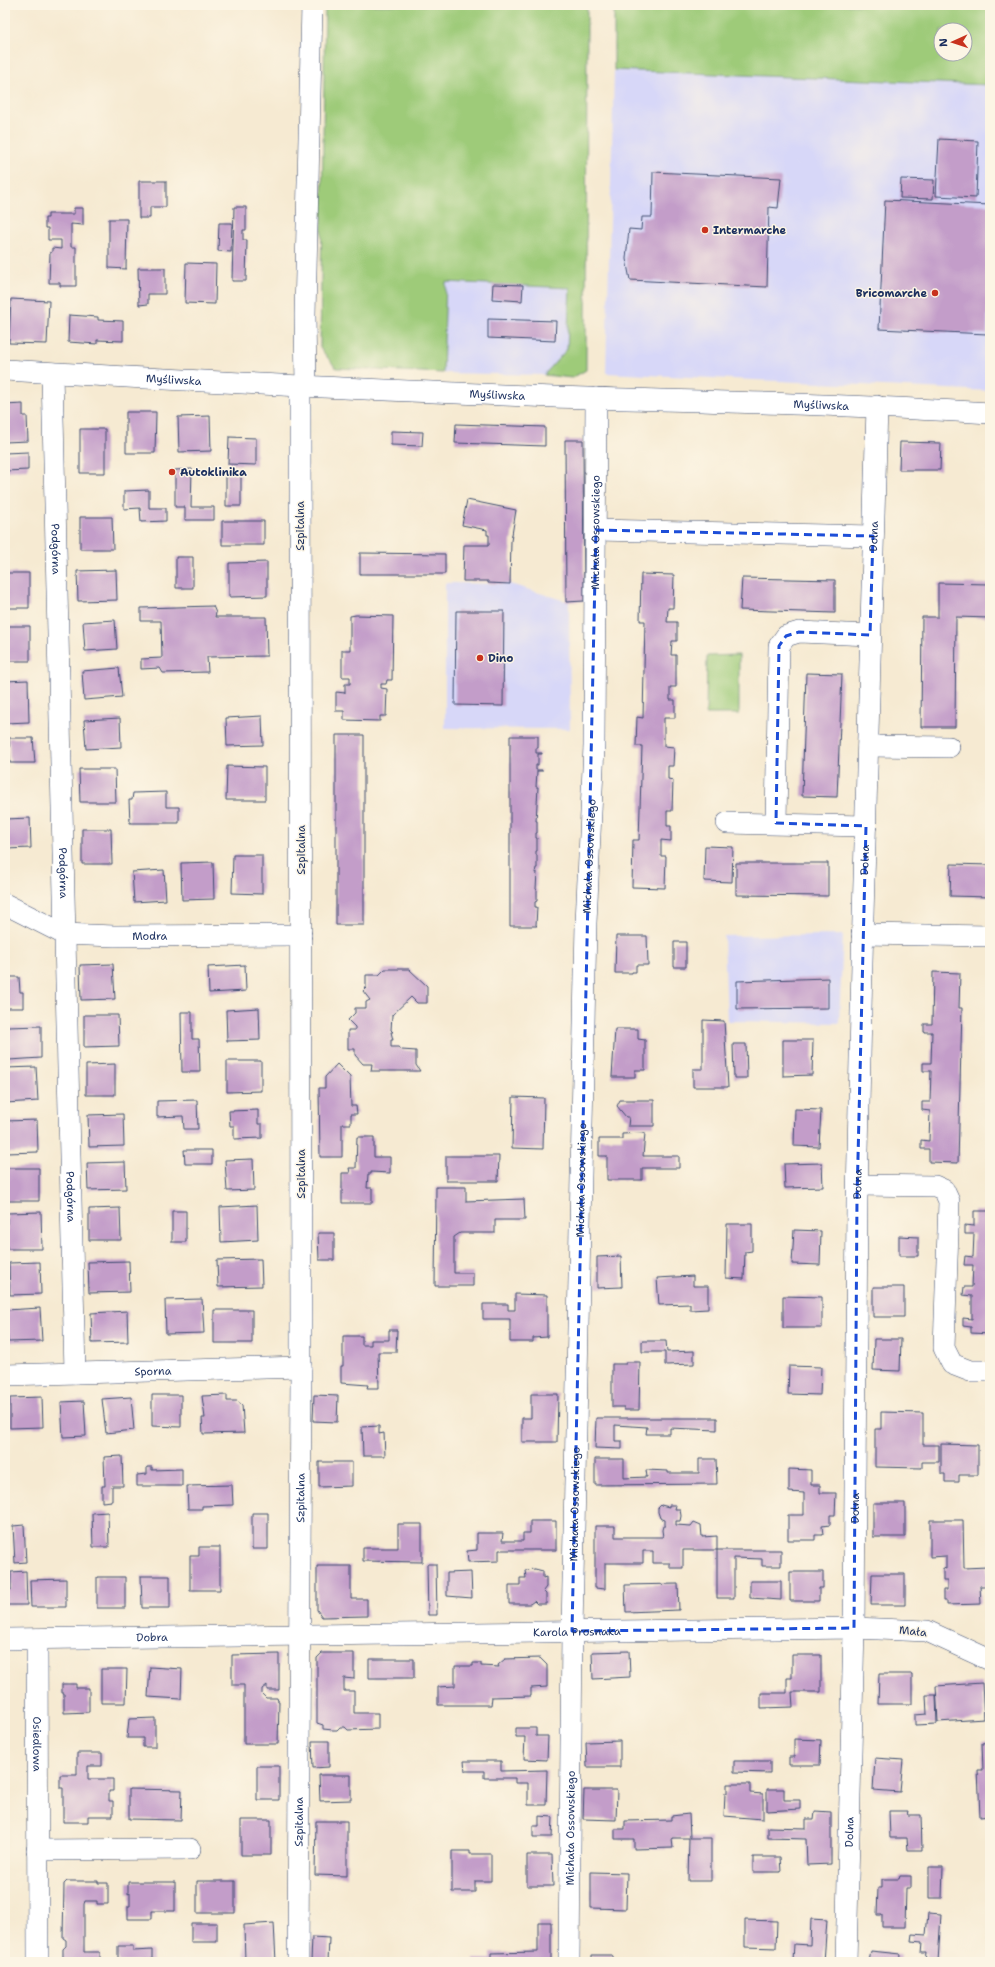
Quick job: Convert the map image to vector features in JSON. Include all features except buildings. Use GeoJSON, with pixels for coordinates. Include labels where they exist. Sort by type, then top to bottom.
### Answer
{"type":"FeatureCollection","features":[{"type":"Feature","properties":{"kind":"street","name":"Szpitalna"},"geometry":{"type":"LineString","coordinates":[[298,1962],[303,387],[312,5]]}},
{"type":"Feature","properties":{"kind":"street","name":"Myśliwska"},"geometry":{"type":"LineString","coordinates":[[5,370],[303,387],[596,398],[877,406],[990,413]]}},
{"type":"Feature","properties":{"kind":"street","name":"Podgórna"},"geometry":{"type":"LineString","coordinates":[[52,373],[74,1373]]}},
{"type":"Feature","properties":{"kind":"street","name":"Michała Ossowskiego"},"geometry":{"type":"LineString","coordinates":[[569,1962],[572,1631],[586,923],[594,746],[596,398]]}},
{"type":"Feature","properties":{"kind":"street","name":"Dolna"},"geometry":{"type":"LineString","coordinates":[[846,1962],[854,1628],[862,934],[877,406]]}},
{"type":"Feature","properties":{"kind":"street"},"geometry":{"type":"LineString","coordinates":[[596,530],[873,536]]}},
{"type":"Feature","properties":{"kind":"street"},"geometry":{"type":"LineString","coordinates":[[776,823],[778,646],[786,636],[799,632],[870,635]]}},
{"type":"Feature","properties":{"kind":"street"},"geometry":{"type":"LineString","coordinates":[[868,746],[949,747]]}},
{"type":"Feature","properties":{"kind":"street"},"geometry":{"type":"LineString","coordinates":[[726,823],[866,826]]}},
{"type":"Feature","properties":{"kind":"street","name":"Modra"},"geometry":{"type":"LineString","coordinates":[[5,904],[64,934],[114,936],[301,935]]}},
{"type":"Feature","properties":{"kind":"street"},"geometry":{"type":"LineString","coordinates":[[862,934],[990,936]]}},
{"type":"Feature","properties":{"kind":"street"},"geometry":{"type":"LineString","coordinates":[[858,1185],[935,1186],[944,1190],[949,1201],[944,1348],[952,1364],[970,1371],[990,1371]]}},
{"type":"Feature","properties":{"kind":"street","name":"Sporna"},"geometry":{"type":"LineString","coordinates":[[5,1375],[301,1367]]}},
{"type":"Feature","properties":{"kind":"street","name":"Karola Prosnaka"},"geometry":{"type":"LineString","coordinates":[[299,1635],[854,1628]]}},
{"type":"Feature","properties":{"kind":"street","name":"Mała"},"geometry":{"type":"LineString","coordinates":[[854,1628],[927,1630],[990,1660]]}},
{"type":"Feature","properties":{"kind":"street","name":"Dobra"},"geometry":{"type":"LineString","coordinates":[[5,1639],[299,1635]]}},
{"type":"Feature","properties":{"kind":"street","name":"Osiedlowa"},"geometry":{"type":"LineString","coordinates":[[37,1639],[38,1962]]}},
{"type":"Feature","properties":{"kind":"street"},"geometry":{"type":"LineString","coordinates":[[37,1850],[190,1850]]}},
{"type":"Feature","properties":{"kind":"highlighted area"},"geometry":{"type":"Polygon","coordinates":[[[596,530],[873,536],[870,635],[799,632],[786,636],[779,646],[776,823],[866,826],[857,1199],[854,1628],[572,1631],[596,530]]]}},
{"type":"Feature","properties":{"kind":"shaded area"},"geometry":{"type":"Polygon","coordinates":[[[614,70],[990,85],[990,391],[606,373],[614,70]]]}},
{"type":"Feature","properties":{"kind":"shaded area"},"geometry":{"type":"Polygon","coordinates":[[[446,282],[570,288],[567,349],[544,375],[443,373],[446,282]]]}},
{"type":"Feature","properties":{"kind":"shaded area"},"geometry":{"type":"Polygon","coordinates":[[[445,583],[510,584],[569,602],[570,729],[445,728],[445,583]]]}},
{"type":"Feature","properties":{"kind":"shaded area"},"geometry":{"type":"Polygon","coordinates":[[[843,935],[839,1023],[727,1021],[724,936],[843,935]]]}},
{"type":"Feature","properties":{"kind":"green space"},"geometry":{"type":"Polygon","coordinates":[[[325,5],[587,5],[586,370],[572,378],[544,375],[567,349],[570,288],[446,282],[443,373],[336,368],[320,348],[325,5]]]}},
{"type":"Feature","properties":{"kind":"green space"},"geometry":{"type":"Polygon","coordinates":[[[614,5],[990,5],[990,85],[614,70],[614,5]]]}},
{"type":"Feature","properties":{"kind":"green space"},"geometry":{"type":"Polygon","coordinates":[[[739,655],[739,714],[706,714],[707,656],[739,655]]]}},
{"type":"Feature","properties":{"kind":"place","name":"Intermarche"},"geometry":{"type":"Point","coordinates":[705,230]}},
{"type":"Feature","properties":{"kind":"place","name":"Bricomarche"},"geometry":{"type":"Point","coordinates":[935,293]}},
{"type":"Feature","properties":{"kind":"place","name":"Autoklinika"},"geometry":{"type":"Point","coordinates":[172,472]}},
{"type":"Feature","properties":{"kind":"place","name":"Dino"},"geometry":{"type":"Point","coordinates":[480,658]}}]}
